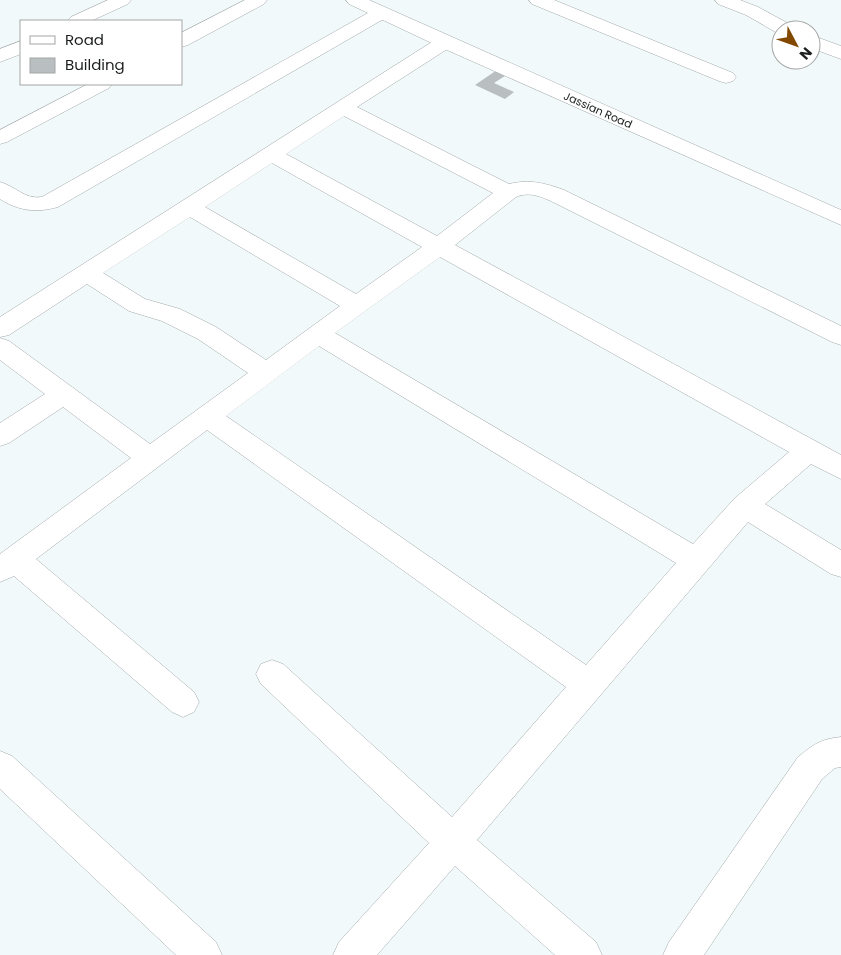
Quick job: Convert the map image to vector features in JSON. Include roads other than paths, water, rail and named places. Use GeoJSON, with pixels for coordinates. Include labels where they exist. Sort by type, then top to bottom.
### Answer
{"type":"FeatureCollection","features":[{"type":"Feature","properties":{"kind":"street"},"geometry":{"type":"LineString","coordinates":[[79,20],[122,0]]}},
{"type":"Feature","properties":{"kind":"street"},"geometry":{"type":"LineString","coordinates":[[182,40],[258,0]]}},
{"type":"Feature","properties":{"kind":"street","name":"Jassian Road"},"geometry":{"type":"LineString","coordinates":[[355,0],[841,218]]}},
{"type":"Feature","properties":{"kind":"street"},"geometry":{"type":"LineString","coordinates":[[538,0],[726,77]]}},
{"type":"Feature","properties":{"kind":"street"},"geometry":{"type":"LineString","coordinates":[[724,0],[752,11],[771,22]]}},
{"type":"Feature","properties":{"kind":"street"},"geometry":{"type":"LineString","coordinates":[[0,189],[17,201],[25,204],[38,205],[50,202],[381,13]]}},
{"type":"Feature","properties":{"kind":"street"},"geometry":{"type":"LineString","coordinates":[[0,329],[445,42]]}},
{"type":"Feature","properties":{"kind":"street"},"geometry":{"type":"LineString","coordinates":[[821,45],[841,53]]}},
{"type":"Feature","properties":{"kind":"street"},"geometry":{"type":"LineString","coordinates":[[0,56],[20,47]]}},
{"type":"Feature","properties":{"kind":"street"},"geometry":{"type":"LineString","coordinates":[[0,138],[100,85]]}},
{"type":"Feature","properties":{"kind":"street"},"geometry":{"type":"LineString","coordinates":[[343,108],[508,192]]}},
{"type":"Feature","properties":{"kind":"street"},"geometry":{"type":"LineString","coordinates":[[271,154],[841,468]]}},
{"type":"Feature","properties":{"kind":"street"},"geometry":{"type":"LineString","coordinates":[[184,702],[8,564],[438,247],[508,192],[528,187],[547,191],[841,336]]}},
{"type":"Feature","properties":{"kind":"street"},"geometry":{"type":"LineString","coordinates":[[189,207],[357,305]]}},
{"type":"Feature","properties":{"kind":"street"},"geometry":{"type":"LineString","coordinates":[[86,273],[137,305],[171,316],[207,332],[266,372]]}},
{"type":"Feature","properties":{"kind":"street"},"geometry":{"type":"LineString","coordinates":[[319,334],[696,560]]}},
{"type":"Feature","properties":{"kind":"street"},"geometry":{"type":"LineString","coordinates":[[0,347],[151,459]]}},
{"type":"Feature","properties":{"kind":"street"},"geometry":{"type":"LineString","coordinates":[[0,436],[64,394]]}},
{"type":"Feature","properties":{"kind":"street"},"geometry":{"type":"LineString","coordinates":[[208,417],[589,685]]}},
{"type":"Feature","properties":{"kind":"street"},"geometry":{"type":"LineString","coordinates":[[352,955],[453,842],[696,560],[745,506],[809,450]]}},
{"type":"Feature","properties":{"kind":"street"},"geometry":{"type":"LineString","coordinates":[[745,506],[841,565]]}},
{"type":"Feature","properties":{"kind":"street"},"geometry":{"type":"LineString","coordinates":[[272,674],[453,842],[583,955]]}},
{"type":"Feature","properties":{"kind":"street"},"geometry":{"type":"LineString","coordinates":[[682,955],[810,768],[827,754],[841,752]]}},
{"type":"Feature","properties":{"kind":"street"},"geometry":{"type":"LineString","coordinates":[[0,767],[203,955]]}}]}
